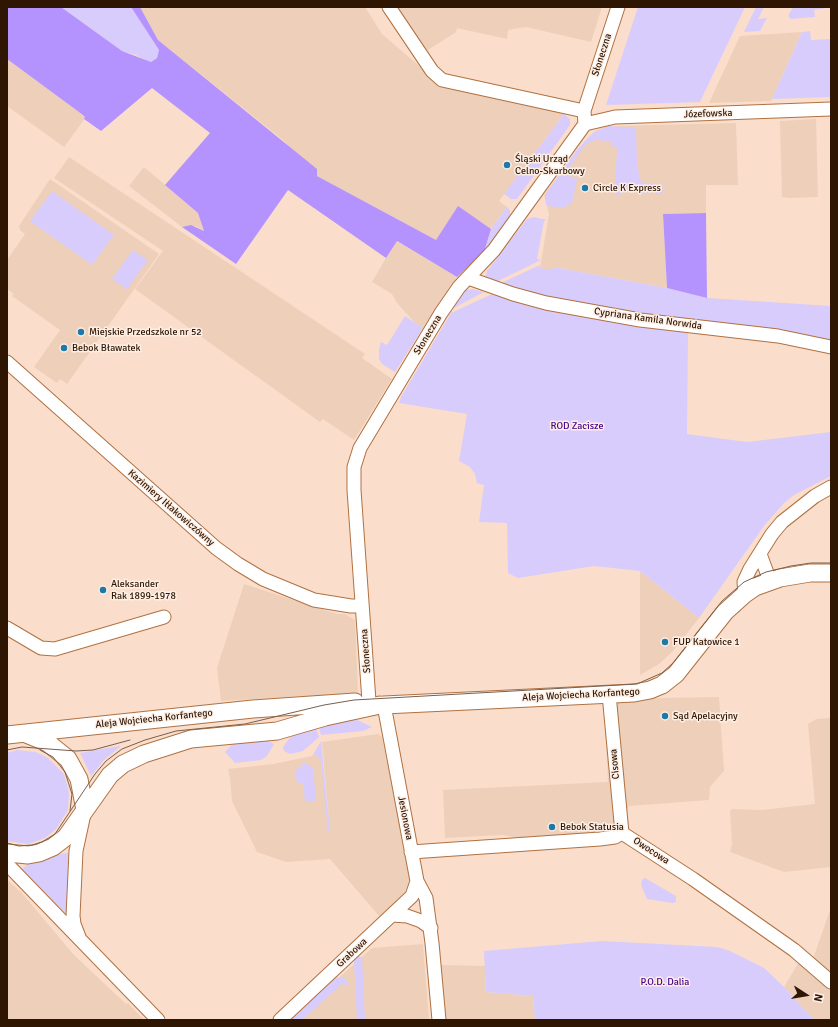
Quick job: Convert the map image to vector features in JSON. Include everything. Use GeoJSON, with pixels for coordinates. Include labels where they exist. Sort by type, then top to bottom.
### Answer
{"type":"FeatureCollection","features":[{"type":"Feature","properties":{"kind":"main road","name":"Aleja Wojciecha Korfantego"},"geometry":{"type":"LineString","coordinates":[[7,736],[284,706],[378,704],[645,692],[662,685],[681,668],[725,612],[745,594],[770,581],[810,573],[831,573]]}},
{"type":"Feature","properties":{"kind":"main road","name":"Aleja Wojciecha Korfantego"},"geometry":{"type":"LineString","coordinates":[[85,810],[110,775],[123,764],[144,754],[191,739],[256,734],[290,727],[378,704]]}},
{"type":"Feature","properties":{"kind":"main road"},"geometry":{"type":"LineString","coordinates":[[7,853],[28,855],[38,853],[53,846],[66,837],[85,810],[79,779],[68,759],[48,743],[24,734]]}},
{"type":"Feature","properties":{"kind":"street","name":"Józefowska"},"geometry":{"type":"LineString","coordinates":[[389,7],[432,71],[442,80],[585,118],[831,109]]}},
{"type":"Feature","properties":{"kind":"street","name":"Słoneczna"},"geometry":{"type":"LineString","coordinates":[[378,704],[362,606],[354,490],[354,467],[360,448],[441,312],[468,278],[494,250],[524,211],[585,118],[618,7]]}},
{"type":"Feature","properties":{"kind":"street","name":"Cypriana Kamila Norwida"},"geometry":{"type":"LineString","coordinates":[[468,278],[513,294],[546,303],[640,320],[778,336],[831,347]]}},
{"type":"Feature","properties":{"kind":"street","name":"Kazimiery Iłłakowiczówny"},"geometry":{"type":"LineString","coordinates":[[7,362],[224,555],[263,579],[314,600],[351,606],[362,606]]}},
{"type":"Feature","properties":{"kind":"street"},"geometry":{"type":"LineString","coordinates":[[745,594],[744,582],[751,567],[772,534],[782,522],[815,496],[831,487]]}},
{"type":"Feature","properties":{"kind":"street"},"geometry":{"type":"LineString","coordinates":[[760,554],[770,581]]}},
{"type":"Feature","properties":{"kind":"street"},"geometry":{"type":"LineString","coordinates":[[7,628],[41,648],[55,649],[164,617]]}},
{"type":"Feature","properties":{"kind":"street","name":"Cisowa"},"geometry":{"type":"LineString","coordinates":[[609,694],[622,833]]}},
{"type":"Feature","properties":{"kind":"street","name":"Jesionowa"},"geometry":{"type":"LineString","coordinates":[[378,704],[417,881],[426,898],[431,928],[440,1020]]}},
{"type":"Feature","properties":{"kind":"street"},"geometry":{"type":"LineString","coordinates":[[284,706],[290,713],[290,727]]}},
{"type":"Feature","properties":{"kind":"street","name":"Aleja Wojciecha Korfantego"},"geometry":{"type":"LineString","coordinates":[[80,938],[74,924],[73,916],[76,851],[85,810]]}},
{"type":"Feature","properties":{"kind":"street","name":"Owocowa"},"geometry":{"type":"LineString","coordinates":[[411,852],[600,839],[615,837],[622,833],[693,879],[794,950],[831,982]]}},
{"type":"Feature","properties":{"kind":"street","name":"Aleja Wojciecha Korfantego"},"geometry":{"type":"LineString","coordinates":[[7,864],[158,1020]]}},
{"type":"Feature","properties":{"kind":"street","name":"Grabowa"},"geometry":{"type":"LineString","coordinates":[[280,1020],[412,896],[417,881]]}},
{"type":"Feature","properties":{"kind":"street"},"geometry":{"type":"LineString","coordinates":[[392,915],[407,916],[420,921],[431,928]]}},
{"type":"Feature","properties":{"kind":"street"},"geometry":{"type":"LineString","coordinates":[[61,920],[67,921],[73,916]]}},
{"type":"Feature","properties":{"kind":"shaded area"},"geometry":{"type":"Polygon","coordinates":[[[7,7],[61,7],[122,51],[151,62],[157,58],[159,50],[131,7],[140,7],[158,40],[317,169],[317,176],[436,240],[458,206],[491,229],[484,252],[457,277],[397,241],[386,258],[288,190],[236,264],[182,227],[191,225],[204,231],[198,213],[165,185],[210,133],[152,88],[101,131],[84,119],[85,117],[83,115],[7,59],[7,7]]]}},
{"type":"Feature","properties":{"kind":"shaded area"},"geometry":{"type":"Polygon","coordinates":[[[140,7],[365,7],[382,34],[439,83],[559,111],[564,114],[499,201],[507,207],[491,229],[458,207],[436,240],[317,176],[283,140],[158,40],[140,7]]]}},
{"type":"Feature","properties":{"kind":"shaded area"},"geometry":{"type":"Polygon","coordinates":[[[397,7],[602,7],[591,42],[526,27],[508,30],[507,39],[457,28],[456,32],[425,52],[397,7]]]}},
{"type":"Feature","properties":{"kind":"shaded area"},"geometry":{"type":"Polygon","coordinates":[[[802,32],[771,101],[709,103],[740,36],[802,32]]]}},
{"type":"Feature","properties":{"kind":"shaded area"},"geometry":{"type":"Polygon","coordinates":[[[7,59],[86,117],[64,147],[7,106],[7,59]]]}},
{"type":"Feature","properties":{"kind":"shaded area"},"geometry":{"type":"Polygon","coordinates":[[[816,119],[818,197],[782,197],[780,121],[816,119]]]}},
{"type":"Feature","properties":{"kind":"shaded area"},"geometry":{"type":"Polygon","coordinates":[[[736,123],[738,185],[706,185],[706,213],[663,214],[667,288],[553,267],[552,271],[540,268],[549,214],[544,195],[585,141],[595,131],[605,127],[615,126],[736,123]]]}},
{"type":"Feature","properties":{"kind":"shaded area"},"geometry":{"type":"Polygon","coordinates":[[[69,157],[365,354],[362,358],[392,379],[354,440],[323,419],[320,422],[135,289],[163,251],[54,178],[69,157]]]}},
{"type":"Feature","properties":{"kind":"shaded area"},"geometry":{"type":"Polygon","coordinates":[[[144,167],[198,213],[204,231],[196,226],[182,227],[129,186],[144,167]]]}},
{"type":"Feature","properties":{"kind":"shaded area"},"geometry":{"type":"Polygon","coordinates":[[[50,179],[159,254],[67,384],[60,379],[57,383],[34,367],[60,330],[12,296],[14,294],[7,289],[7,260],[25,234],[20,230],[19,226],[50,179]]]}},
{"type":"Feature","properties":{"kind":"shaded area"},"geometry":{"type":"Polygon","coordinates":[[[706,213],[707,298],[667,288],[663,214],[706,213]]]}},
{"type":"Feature","properties":{"kind":"shaded area"},"geometry":{"type":"Polygon","coordinates":[[[396,241],[457,277],[423,328],[415,323],[397,303],[392,294],[372,282],[396,241]]]}},
{"type":"Feature","properties":{"kind":"shaded area"},"geometry":{"type":"Polygon","coordinates":[[[640,571],[699,618],[673,651],[659,664],[640,675],[640,571]]]}},
{"type":"Feature","properties":{"kind":"shaded area"},"geometry":{"type":"Polygon","coordinates":[[[244,584],[337,614],[345,614],[355,620],[358,693],[221,701],[217,668],[244,584]]]}},
{"type":"Feature","properties":{"kind":"shaded area"},"geometry":{"type":"Polygon","coordinates":[[[719,697],[724,771],[710,787],[709,800],[629,806],[615,833],[530,840],[503,835],[445,838],[443,790],[608,782],[604,699],[719,697]]]}},
{"type":"Feature","properties":{"kind":"shaded area"},"geometry":{"type":"Polygon","coordinates":[[[831,718],[831,867],[784,872],[730,852],[732,844],[730,811],[732,809],[762,810],[815,804],[808,724],[816,719],[831,718]]]}},
{"type":"Feature","properties":{"kind":"shaded area"},"geometry":{"type":"Polygon","coordinates":[[[378,734],[382,737],[410,878],[404,895],[380,917],[330,859],[286,862],[257,852],[232,801],[228,769],[273,764],[312,756],[319,747],[330,831],[322,742],[378,734]]]}},
{"type":"Feature","properties":{"kind":"shaded area"},"geometry":{"type":"Polygon","coordinates":[[[7,880],[21,892],[74,955],[126,1004],[128,1003],[144,1020],[12,1020],[7,1018],[7,880]]]}},
{"type":"Feature","properties":{"kind":"shaded area"},"geometry":{"type":"Polygon","coordinates":[[[831,907],[831,975],[813,959],[831,907]]]}},
{"type":"Feature","properties":{"kind":"shaded area"},"geometry":{"type":"Polygon","coordinates":[[[423,944],[429,1020],[292,1020],[372,948],[423,944]]]}},
{"type":"Feature","properties":{"kind":"shaded area"},"geometry":{"type":"Polygon","coordinates":[[[799,962],[831,986],[831,1020],[814,1020],[784,987],[799,962]]]}},
{"type":"Feature","properties":{"kind":"shaded area"},"geometry":{"type":"Polygon","coordinates":[[[441,965],[485,966],[486,992],[533,996],[535,1020],[442,1020],[441,965]]]}},
{"type":"Feature","properties":{"kind":"green space"},"geometry":{"type":"Polygon","coordinates":[[[61,7],[131,7],[159,50],[157,58],[151,62],[136,55],[122,51],[61,7]]]}},
{"type":"Feature","properties":{"kind":"green space"},"geometry":{"type":"Polygon","coordinates":[[[638,7],[745,7],[700,102],[606,105],[638,7]]]}},
{"type":"Feature","properties":{"kind":"green space"},"geometry":{"type":"Polygon","coordinates":[[[756,7],[764,7],[758,19],[767,18],[760,31],[744,32],[756,7]]]}},
{"type":"Feature","properties":{"kind":"green space"},"geometry":{"type":"Polygon","coordinates":[[[793,7],[826,8],[814,10],[815,17],[791,19],[788,16],[793,7]]]}},
{"type":"Feature","properties":{"kind":"green space"},"geometry":{"type":"Polygon","coordinates":[[[810,31],[811,40],[831,39],[831,97],[772,99],[802,32],[810,31]]]}},
{"type":"Feature","properties":{"kind":"green space"},"geometry":{"type":"Polygon","coordinates":[[[564,114],[570,119],[570,125],[517,199],[511,199],[504,194],[564,114]]]}},
{"type":"Feature","properties":{"kind":"green space"},"geometry":{"type":"Polygon","coordinates":[[[609,126],[636,128],[637,164],[641,182],[663,186],[662,194],[648,191],[647,194],[623,189],[621,195],[615,194],[617,148],[610,144],[611,142],[607,140],[605,142],[597,139],[585,145],[570,167],[569,178],[577,178],[573,200],[571,203],[567,206],[559,208],[546,205],[545,195],[576,151],[594,132],[609,126]]]}},
{"type":"Feature","properties":{"kind":"green space"},"geometry":{"type":"Polygon","coordinates":[[[52,191],[114,235],[92,265],[30,221],[52,191]]]}},
{"type":"Feature","properties":{"kind":"green space"},"geometry":{"type":"Polygon","coordinates":[[[507,207],[510,210],[510,216],[484,252],[491,229],[507,207]]]}},
{"type":"Feature","properties":{"kind":"green space"},"geometry":{"type":"Polygon","coordinates":[[[534,217],[547,220],[544,221],[537,259],[541,260],[496,282],[488,280],[485,277],[487,271],[527,219],[534,217]]]}},
{"type":"Feature","properties":{"kind":"green space"},"geometry":{"type":"Polygon","coordinates":[[[133,250],[148,260],[127,289],[112,279],[133,250]]]}},
{"type":"Feature","properties":{"kind":"green space"},"geometry":{"type":"Polygon","coordinates":[[[540,265],[540,268],[552,270],[553,267],[667,288],[707,298],[831,306],[831,343],[610,311],[497,285],[540,265]]]}},
{"type":"Feature","properties":{"kind":"green space"},"geometry":{"type":"Polygon","coordinates":[[[473,289],[484,292],[452,309],[466,290],[473,289]]]}},
{"type":"Feature","properties":{"kind":"green space","name":"ROD Zacisze"},"geometry":{"type":"Polygon","coordinates":[[[492,294],[543,308],[688,333],[687,434],[747,442],[831,432],[831,476],[794,495],[784,503],[764,526],[699,618],[640,571],[594,566],[518,578],[508,573],[507,523],[479,522],[484,485],[477,483],[475,474],[470,467],[459,461],[467,414],[399,403],[401,397],[451,313],[492,294]]]}},
{"type":"Feature","properties":{"kind":"green space"},"geometry":{"type":"Polygon","coordinates":[[[405,316],[423,328],[395,372],[382,364],[379,359],[379,349],[381,342],[387,345],[405,316]]]}},
{"type":"Feature","properties":{"kind":"green space"},"geometry":{"type":"Polygon","coordinates":[[[353,718],[372,727],[363,731],[321,735],[319,727],[353,718]]]}},
{"type":"Feature","properties":{"kind":"green space"},"geometry":{"type":"Polygon","coordinates":[[[316,728],[319,737],[303,751],[290,754],[284,751],[283,747],[291,736],[316,728]]]}},
{"type":"Feature","properties":{"kind":"green space"},"geometry":{"type":"Polygon","coordinates":[[[267,740],[274,744],[267,756],[261,760],[235,763],[225,752],[232,744],[267,740]]]}},
{"type":"Feature","properties":{"kind":"green space"},"geometry":{"type":"Polygon","coordinates":[[[321,741],[330,831],[328,831],[321,761],[314,753],[321,741]]]}},
{"type":"Feature","properties":{"kind":"green space"},"geometry":{"type":"Polygon","coordinates":[[[121,746],[104,760],[91,776],[80,753],[121,746]]]}},
{"type":"Feature","properties":{"kind":"green space"},"geometry":{"type":"Polygon","coordinates":[[[17,750],[36,752],[48,758],[64,774],[69,792],[68,810],[56,829],[45,838],[28,844],[7,841],[7,753],[17,750]]]}},
{"type":"Feature","properties":{"kind":"green space"},"geometry":{"type":"Polygon","coordinates":[[[304,762],[313,768],[316,799],[314,801],[305,802],[303,783],[298,783],[296,777],[295,769],[302,768],[302,763],[304,762]]]}},
{"type":"Feature","properties":{"kind":"green space"},"geometry":{"type":"Polygon","coordinates":[[[70,853],[68,914],[66,914],[22,869],[29,863],[57,854],[70,853]]]}},
{"type":"Feature","properties":{"kind":"green space"},"geometry":{"type":"Polygon","coordinates":[[[645,878],[676,896],[676,902],[673,903],[647,899],[641,885],[642,880],[645,878]]]}},
{"type":"Feature","properties":{"kind":"green space","name":"P.O.D. Dalia"},"geometry":{"type":"Polygon","coordinates":[[[602,941],[717,947],[730,951],[764,968],[784,987],[814,1020],[535,1020],[533,996],[486,992],[484,951],[602,941]]]}},
{"type":"Feature","properties":{"kind":"green space"},"geometry":{"type":"Polygon","coordinates":[[[358,956],[362,957],[365,1020],[357,1020],[354,961],[358,956]]]}},
{"type":"Feature","properties":{"kind":"green space"},"geometry":{"type":"Polygon","coordinates":[[[335,977],[345,978],[348,988],[343,983],[302,1020],[288,1020],[335,977]]]}},
{"type":"Feature","properties":{"kind":"tram line"},"geometry":{"type":"LineString","coordinates":[[7,843],[19,846],[32,845],[42,842],[55,834],[95,774],[106,761],[122,749],[145,740],[176,731],[245,724],[324,705],[354,700],[637,684],[662,673],[673,663],[722,601],[744,582],[766,572],[791,566],[811,563],[831,563]]}},
{"type":"Feature","properties":{"kind":"tram line"},"geometry":{"type":"LineString","coordinates":[[7,750],[22,747],[76,751],[93,750],[130,740]]}},
{"type":"Feature","properties":{"kind":"tram line"},"geometry":{"type":"LineString","coordinates":[[40,750],[53,757],[65,772],[72,794],[70,811]]}},
{"type":"Feature","properties":{"kind":"place","name":"Śląski Urząd Celno-Skarbowy"},"geometry":{"type":"Point","coordinates":[507,165]}},
{"type":"Feature","properties":{"kind":"place","name":"Circle K Express"},"geometry":{"type":"Point","coordinates":[585,188]}},
{"type":"Feature","properties":{"kind":"place","name":"Miejskie Przedszkole nr 52"},"geometry":{"type":"Point","coordinates":[81,332]}},
{"type":"Feature","properties":{"kind":"place","name":"Bebok Bławatek"},"geometry":{"type":"Point","coordinates":[64,348]}},
{"type":"Feature","properties":{"kind":"place","name":"Aleksander Rak 1899-1978"},"geometry":{"type":"Point","coordinates":[103,590]}},
{"type":"Feature","properties":{"kind":"place","name":"FUP Katowice 1"},"geometry":{"type":"Point","coordinates":[665,642]}},
{"type":"Feature","properties":{"kind":"place","name":"Sąd Apelacyjny"},"geometry":{"type":"Point","coordinates":[665,716]}},
{"type":"Feature","properties":{"kind":"place","name":"Bebok Statusia"},"geometry":{"type":"Point","coordinates":[552,827]}}]}
